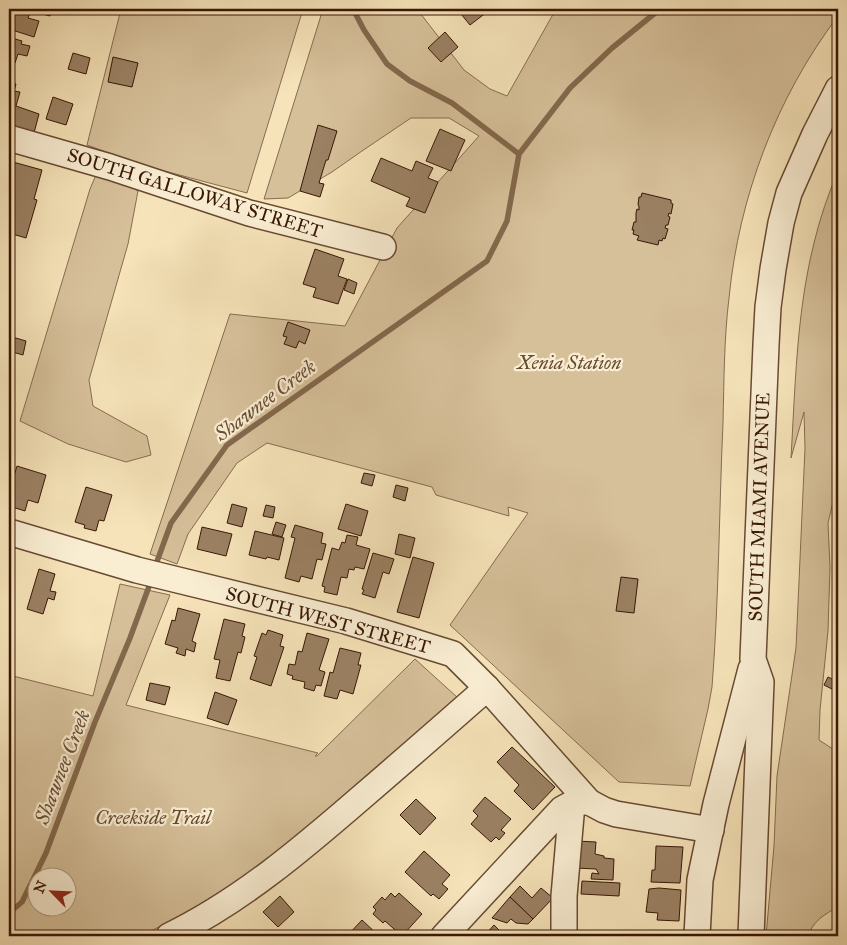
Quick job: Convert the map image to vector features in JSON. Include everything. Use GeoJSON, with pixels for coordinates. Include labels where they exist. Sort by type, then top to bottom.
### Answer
{"type":"FeatureCollection","features":[{"type":"Feature","properties":{"kind":"street","name":"SOUTH MIAMI AVENUE"},"geometry":{"type":"LineString","coordinates":[[751,936],[761,682],[753,659],[768,307],[781,223],[789,193],[815,134],[838,89]]}},
{"type":"Feature","properties":{"kind":"street","name":"SOUTH GALLOWAY STREET"},"geometry":{"type":"LineString","coordinates":[[9,138],[110,167],[249,212],[382,247]]}},
{"type":"Feature","properties":{"kind":"street","name":"SOUTH WEST STREET"},"geometry":{"type":"LineString","coordinates":[[9,532],[137,570],[346,621],[453,654],[487,688],[580,803]]}},
{"type":"Feature","properties":{"kind":"street"},"geometry":{"type":"LineString","coordinates":[[697,936],[700,880],[753,659]]}},
{"type":"Feature","properties":{"kind":"street"},"geometry":{"type":"LineString","coordinates":[[169,936],[199,930],[246,890],[307,845],[487,688]]}},
{"type":"Feature","properties":{"kind":"street"},"geometry":{"type":"LineString","coordinates":[[444,936],[562,810],[580,803],[616,814],[711,830]]}},
{"type":"Feature","properties":{"kind":"street"},"geometry":{"type":"LineString","coordinates":[[564,936],[564,896],[580,803]]}},
{"type":"Feature","properties":{"kind":"green space"},"geometry":{"type":"Polygon","coordinates":[[[121,9],[303,9],[247,193],[142,165],[87,145],[121,9]]]}},
{"type":"Feature","properties":{"kind":"green space","name":"Xenia Station"},"geometry":{"type":"Polygon","coordinates":[[[323,9],[417,9],[464,70],[490,89],[507,96],[556,9],[838,9],[838,16],[796,80],[764,150],[752,186],[734,260],[725,344],[718,588],[712,687],[690,786],[619,782],[450,625],[528,513],[508,507],[509,516],[436,495],[432,487],[267,443],[237,463],[188,534],[177,564],[150,554],[230,314],[345,326],[397,228],[479,136],[449,118],[411,118],[332,172],[288,198],[264,199],[323,9]]]}},
{"type":"Feature","properties":{"kind":"green space"},"geometry":{"type":"Polygon","coordinates":[[[838,171],[838,481],[828,523],[830,567],[828,631],[819,740],[838,751],[838,907],[816,922],[808,936],[766,936],[774,846],[777,776],[796,648],[805,448],[804,412],[791,458],[801,312],[814,242],[824,207],[838,171]]]}},
{"type":"Feature","properties":{"kind":"green space"},"geometry":{"type":"Polygon","coordinates":[[[96,175],[117,178],[138,191],[128,244],[89,380],[93,406],[147,436],[151,455],[126,462],[68,444],[20,421],[90,189],[96,175]]]}},
{"type":"Feature","properties":{"kind":"green space","name":"Creekside Trail"},"geometry":{"type":"Polygon","coordinates":[[[120,584],[170,595],[126,705],[318,753],[315,756],[317,756],[415,659],[458,698],[315,827],[234,883],[142,936],[9,936],[9,675],[93,696],[120,584]]]}},
{"type":"Feature","properties":{"kind":"building"},"geometry":{"type":"Polygon","coordinates":[[[9,9],[30,13],[28,18],[39,21],[34,37],[9,29],[9,9]]]}},
{"type":"Feature","properties":{"kind":"building"},"geometry":{"type":"Polygon","coordinates":[[[40,9],[53,9],[50,16],[39,13],[40,9]]]}},
{"type":"Feature","properties":{"kind":"building"},"geometry":{"type":"Polygon","coordinates":[[[457,9],[491,9],[470,25],[457,9]]]}},
{"type":"Feature","properties":{"kind":"building"},"geometry":{"type":"Polygon","coordinates":[[[445,32],[458,47],[441,62],[428,48],[445,32]]]}},
{"type":"Feature","properties":{"kind":"building"},"geometry":{"type":"Polygon","coordinates":[[[9,35],[22,41],[21,44],[30,46],[27,56],[18,54],[15,63],[9,61],[9,35]]]}},
{"type":"Feature","properties":{"kind":"building"},"geometry":{"type":"Polygon","coordinates":[[[73,53],[90,58],[86,74],[68,69],[73,53]]]}},
{"type":"Feature","properties":{"kind":"building"},"geometry":{"type":"Polygon","coordinates":[[[113,57],[138,63],[132,87],[108,82],[113,57]]]}},
{"type":"Feature","properties":{"kind":"building"},"geometry":{"type":"Polygon","coordinates":[[[9,82],[16,84],[14,91],[20,92],[16,106],[39,114],[34,133],[9,126],[9,82]]]}},
{"type":"Feature","properties":{"kind":"building"},"geometry":{"type":"Polygon","coordinates":[[[53,97],[73,104],[66,125],[46,119],[53,97]]]}},
{"type":"Feature","properties":{"kind":"building"},"geometry":{"type":"Polygon","coordinates":[[[318,125],[337,131],[319,183],[324,184],[320,197],[300,191],[318,125]]]}},
{"type":"Feature","properties":{"kind":"building"},"geometry":{"type":"Polygon","coordinates":[[[440,129],[465,140],[451,171],[426,161],[440,129]]]}},
{"type":"Feature","properties":{"kind":"building"},"geometry":{"type":"Polygon","coordinates":[[[381,158],[412,171],[416,161],[433,168],[428,178],[438,182],[425,213],[406,206],[410,198],[371,181],[381,158]]]}},
{"type":"Feature","properties":{"kind":"building"},"geometry":{"type":"Polygon","coordinates":[[[13,162],[42,170],[34,199],[37,200],[26,238],[9,233],[9,177],[13,162]]]}},
{"type":"Feature","properties":{"kind":"building"},"geometry":{"type":"Polygon","coordinates":[[[642,193],[671,200],[673,204],[671,214],[669,213],[668,216],[670,217],[668,225],[665,228],[668,229],[665,239],[659,240],[658,245],[637,240],[639,236],[633,234],[634,230],[632,230],[634,222],[636,222],[637,209],[639,210],[639,197],[641,197],[642,193]]]}},
{"type":"Feature","properties":{"kind":"building"},"geometry":{"type":"Polygon","coordinates":[[[315,249],[344,259],[338,276],[347,279],[338,304],[313,297],[316,288],[303,284],[315,249]]]}},
{"type":"Feature","properties":{"kind":"building"},"geometry":{"type":"Polygon","coordinates":[[[348,279],[357,283],[354,294],[344,290],[348,279]]]}},
{"type":"Feature","properties":{"kind":"building"},"geometry":{"type":"Polygon","coordinates":[[[288,322],[310,330],[305,344],[299,341],[296,348],[284,344],[287,337],[283,336],[288,322]]]}},
{"type":"Feature","properties":{"kind":"building"},"geometry":{"type":"Polygon","coordinates":[[[9,336],[26,341],[23,355],[9,351],[9,336]]]}},
{"type":"Feature","properties":{"kind":"building"},"geometry":{"type":"Polygon","coordinates":[[[17,466],[46,475],[38,503],[28,500],[25,511],[9,506],[13,493],[9,492],[17,466]]]}},
{"type":"Feature","properties":{"kind":"building"},"geometry":{"type":"Polygon","coordinates":[[[364,473],[375,475],[372,486],[361,483],[364,473]]]}},
{"type":"Feature","properties":{"kind":"building"},"geometry":{"type":"Polygon","coordinates":[[[396,485],[408,488],[405,501],[393,497],[396,485]]]}},
{"type":"Feature","properties":{"kind":"building"},"geometry":{"type":"Polygon","coordinates":[[[86,487],[112,495],[104,521],[99,520],[96,531],[84,528],[85,525],[75,522],[86,487]]]}},
{"type":"Feature","properties":{"kind":"building"},"geometry":{"type":"Polygon","coordinates":[[[232,504],[247,508],[242,527],[227,523],[232,504]]]}},
{"type":"Feature","properties":{"kind":"building"},"geometry":{"type":"Polygon","coordinates":[[[346,504],[368,511],[361,536],[338,529],[346,504]]]}},
{"type":"Feature","properties":{"kind":"building"},"geometry":{"type":"Polygon","coordinates":[[[266,505],[275,507],[273,518],[263,516],[266,505]]]}},
{"type":"Feature","properties":{"kind":"building"},"geometry":{"type":"Polygon","coordinates":[[[276,522],[286,525],[282,537],[272,534],[276,522]]]}},
{"type":"Feature","properties":{"kind":"building"},"geometry":{"type":"Polygon","coordinates":[[[295,525],[323,533],[321,543],[326,544],[322,560],[317,559],[312,579],[301,576],[299,582],[285,578],[295,538],[291,537],[295,525]]]}},
{"type":"Feature","properties":{"kind":"building"},"geometry":{"type":"Polygon","coordinates":[[[202,527],[232,534],[226,556],[197,549],[202,527]]]}},
{"type":"Feature","properties":{"kind":"building"},"geometry":{"type":"Polygon","coordinates":[[[255,531],[284,538],[279,560],[249,555],[255,531]]]}},
{"type":"Feature","properties":{"kind":"building"},"geometry":{"type":"Polygon","coordinates":[[[399,534],[415,538],[410,558],[395,554],[399,534]]]}},
{"type":"Feature","properties":{"kind":"building"},"geometry":{"type":"Polygon","coordinates":[[[347,535],[358,537],[356,545],[370,549],[364,569],[355,567],[354,570],[349,569],[347,578],[341,577],[337,595],[324,592],[325,587],[322,586],[332,548],[339,550],[342,542],[345,543],[347,535]]]}},
{"type":"Feature","properties":{"kind":"building"},"geometry":{"type":"Polygon","coordinates":[[[373,553],[394,559],[389,574],[383,572],[375,598],[362,594],[373,553]]]}},
{"type":"Feature","properties":{"kind":"building"},"geometry":{"type":"Polygon","coordinates":[[[413,557],[434,563],[419,618],[397,612],[413,557]]]}},
{"type":"Feature","properties":{"kind":"building"},"geometry":{"type":"Polygon","coordinates":[[[39,569],[55,574],[50,591],[56,592],[54,600],[48,598],[43,614],[27,609],[39,569]]]}},
{"type":"Feature","properties":{"kind":"building"},"geometry":{"type":"Polygon","coordinates":[[[621,577],[638,579],[634,613],[616,611],[621,577]]]}},
{"type":"Feature","properties":{"kind":"building"},"geometry":{"type":"Polygon","coordinates":[[[178,608],[200,614],[192,641],[196,643],[194,652],[186,649],[185,656],[176,653],[178,648],[165,644],[172,620],[175,621],[178,608]]]}},
{"type":"Feature","properties":{"kind":"building"},"geometry":{"type":"Polygon","coordinates":[[[224,619],[245,624],[242,636],[245,637],[241,653],[238,652],[230,681],[216,678],[220,660],[214,659],[224,619]]]}},
{"type":"Feature","properties":{"kind":"building"},"geometry":{"type":"Polygon","coordinates":[[[268,630],[283,635],[280,646],[284,647],[271,686],[250,679],[257,657],[254,656],[262,633],[266,635],[268,630]]]}},
{"type":"Feature","properties":{"kind":"building"},"geometry":{"type":"Polygon","coordinates":[[[307,633],[329,639],[319,670],[325,672],[321,686],[316,685],[314,691],[304,688],[305,682],[292,679],[293,676],[287,674],[289,664],[295,665],[298,651],[302,652],[307,633]]]}},
{"type":"Feature","properties":{"kind":"building"},"geometry":{"type":"Polygon","coordinates":[[[340,648],[361,653],[358,665],[361,665],[353,694],[340,690],[337,699],[324,696],[330,672],[333,673],[340,648]]]}},
{"type":"Feature","properties":{"kind":"building"},"geometry":{"type":"Polygon","coordinates":[[[828,677],[838,682],[836,691],[824,685],[828,677]]]}},
{"type":"Feature","properties":{"kind":"building"},"geometry":{"type":"Polygon","coordinates":[[[150,683],[170,687],[165,705],[146,700],[150,683]]]}},
{"type":"Feature","properties":{"kind":"building"},"geometry":{"type":"Polygon","coordinates":[[[215,692],[237,700],[228,725],[207,718],[215,692]]]}},
{"type":"Feature","properties":{"kind":"building"},"geometry":{"type":"Polygon","coordinates":[[[512,747],[555,787],[533,810],[514,791],[519,785],[497,762],[512,747]]]}},
{"type":"Feature","properties":{"kind":"building"},"geometry":{"type":"Polygon","coordinates":[[[485,797],[511,819],[501,830],[505,833],[499,840],[496,837],[491,842],[471,824],[478,816],[473,811],[485,797]]]}},
{"type":"Feature","properties":{"kind":"building"},"geometry":{"type":"Polygon","coordinates":[[[416,799],[436,818],[420,835],[400,815],[416,799]]]}},
{"type":"Feature","properties":{"kind":"building"},"geometry":{"type":"Polygon","coordinates":[[[577,841],[596,842],[595,854],[604,856],[604,858],[614,859],[613,880],[591,879],[592,873],[599,874],[596,869],[575,868],[577,841]]]}},
{"type":"Feature","properties":{"kind":"building"},"geometry":{"type":"Polygon","coordinates":[[[656,846],[683,847],[680,883],[651,882],[652,870],[655,870],[656,846]]]}},
{"type":"Feature","properties":{"kind":"building"},"geometry":{"type":"Polygon","coordinates":[[[424,851],[450,875],[442,884],[448,889],[439,899],[433,894],[431,896],[405,872],[424,851]]]}},
{"type":"Feature","properties":{"kind":"building"},"geometry":{"type":"Polygon","coordinates":[[[582,881],[620,883],[619,896],[581,894],[582,881]]]}},
{"type":"Feature","properties":{"kind":"building"},"geometry":{"type":"Polygon","coordinates":[[[520,886],[532,898],[541,888],[553,898],[533,919],[510,897],[520,886]]]}},
{"type":"Feature","properties":{"kind":"building"},"geometry":{"type":"Polygon","coordinates":[[[649,889],[681,890],[679,921],[657,920],[658,913],[646,912],[649,889]]]}},
{"type":"Feature","properties":{"kind":"building"},"geometry":{"type":"Polygon","coordinates":[[[391,893],[395,897],[399,893],[422,914],[402,936],[385,921],[383,923],[373,914],[376,910],[373,907],[382,897],[385,900],[391,893]]]}},
{"type":"Feature","properties":{"kind":"building"},"geometry":{"type":"Polygon","coordinates":[[[280,896],[294,912],[278,927],[263,912],[280,896]]]}},
{"type":"Feature","properties":{"kind":"building"},"geometry":{"type":"Polygon","coordinates":[[[510,897],[533,919],[528,924],[516,923],[511,919],[507,923],[492,918],[510,897]]]}},
{"type":"Feature","properties":{"kind":"building"},"geometry":{"type":"Polygon","coordinates":[[[362,920],[379,936],[347,936],[362,920]]]}},
{"type":"Feature","properties":{"kind":"building"},"geometry":{"type":"Polygon","coordinates":[[[494,925],[505,936],[477,936],[481,932],[485,935],[494,925]]]}},
{"type":"Feature","properties":{"kind":"building"},"geometry":{"type":"Polygon","coordinates":[[[530,931],[550,933],[550,936],[529,936],[530,931]]]}},
{"type":"Feature","properties":{"kind":"building"},"geometry":{"type":"Polygon","coordinates":[[[638,933],[665,935],[665,936],[638,936],[638,933]]]}},
{"type":"Feature","properties":{"kind":"waterway"},"geometry":{"type":"LineString","coordinates":[[353,9],[364,30],[387,64],[410,81],[452,103],[519,154]]}},
{"type":"Feature","properties":{"kind":"waterway","name":"Shawnee Creek"},"geometry":{"type":"LineString","coordinates":[[155,567],[171,523],[227,445],[487,261],[507,221],[519,154],[570,88],[612,48],[660,9]]}},
{"type":"Feature","properties":{"kind":"waterway","name":"Shawnee Creek"},"geometry":{"type":"LineString","coordinates":[[9,913],[22,902],[46,853],[151,581]]}}]}
